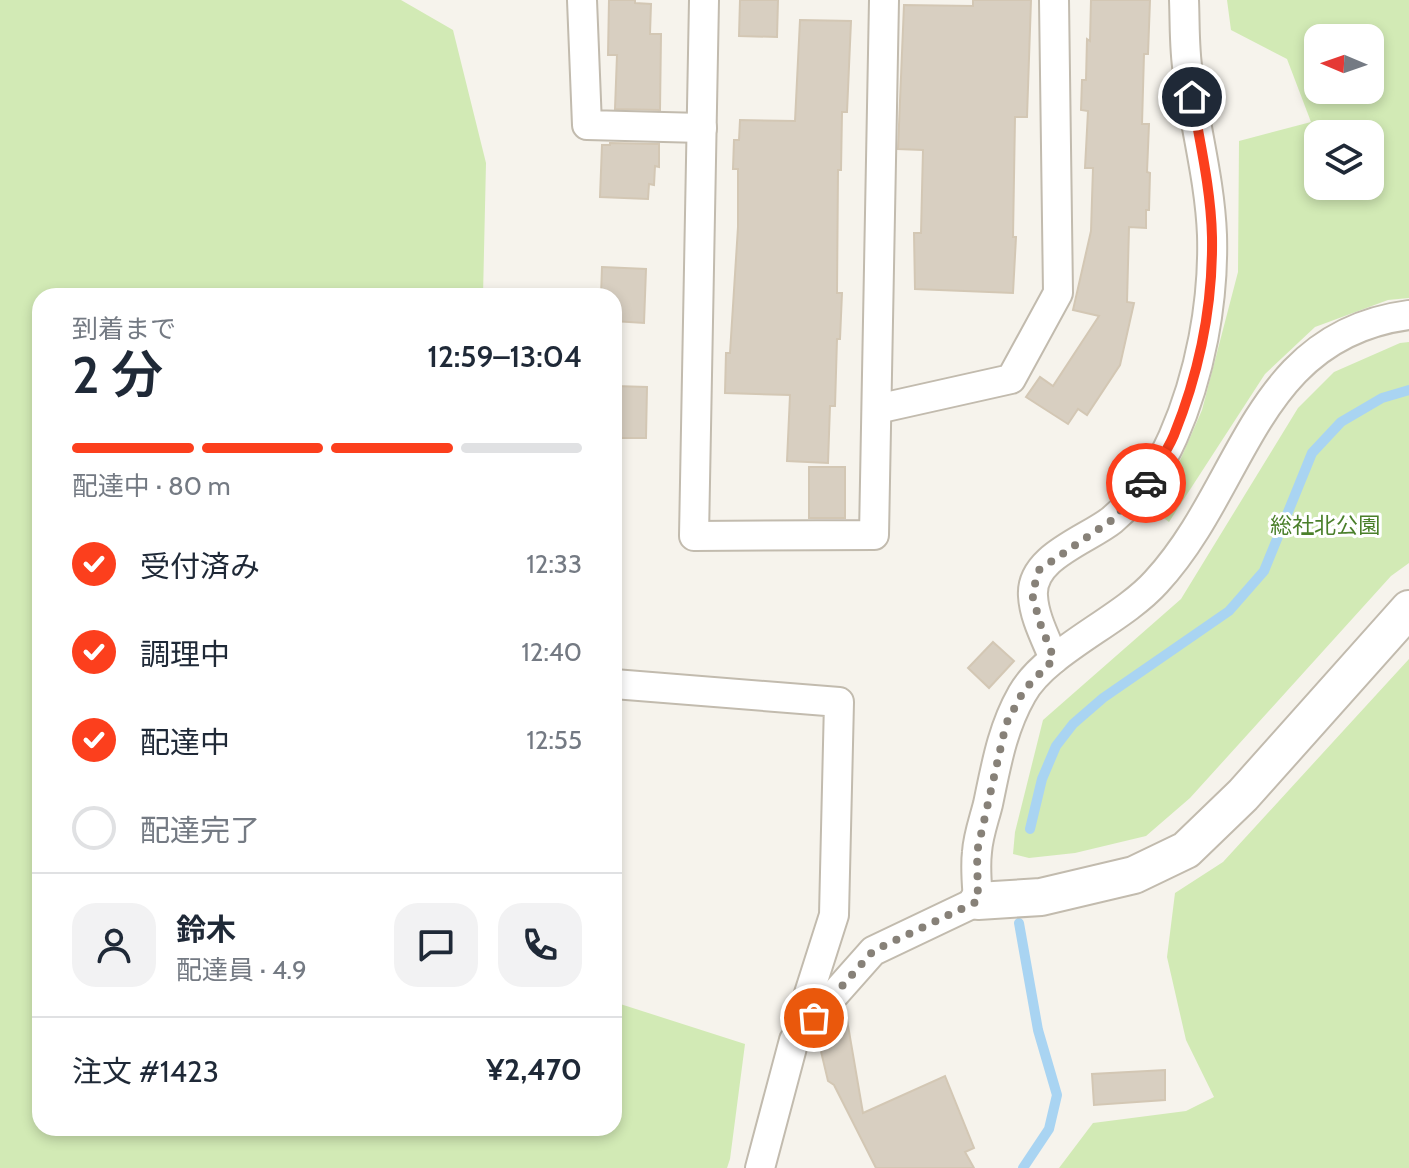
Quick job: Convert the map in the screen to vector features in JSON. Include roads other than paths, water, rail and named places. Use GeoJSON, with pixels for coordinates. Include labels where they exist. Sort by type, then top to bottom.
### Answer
{"type":"FeatureCollection","features":[{"type":"Feature","properties":{"kind":"street"},"geometry":{"type":"LineString","coordinates":[[582,0],[587,125],[702,128]]}},
{"type":"Feature","properties":{"kind":"street"},"geometry":{"type":"LineString","coordinates":[[704,0],[694,536],[874,535],[884,0]]}},
{"type":"Feature","properties":{"kind":"street"},"geometry":{"type":"LineString","coordinates":[[877,409],[1011,379],[1058,293],[1054,0]]}},
{"type":"Feature","properties":{"kind":"street"},"geometry":{"type":"LineString","coordinates":[[1054,659],[1032,594],[1039,570],[1112,520],[1143,488],[1173,438],[1198,357],[1211,291],[1212,234],[1206,178],[1187,70],[1184,0]]}},
{"type":"Feature","properties":{"kind":"street"},"geometry":{"type":"LineString","coordinates":[[978,901],[977,852],[1006,724],[1024,690],[1054,659],[1154,585],[1185,549],[1260,414],[1301,363],[1341,334],[1409,315]]}},
{"type":"Feature","properties":{"kind":"street"},"geometry":{"type":"LineString","coordinates":[[794,1040],[873,951],[978,901],[1041,897],[1118,879],[1134,875],[1186,850],[1243,795],[1409,609]]}},
{"type":"Feature","properties":{"kind":"street"},"geometry":{"type":"LineString","coordinates":[[622,685],[839,702],[834,915],[794,1040],[760,1168]]}},
{"type":"Feature","properties":{"kind":"waterway"},"geometry":{"type":"LineString","coordinates":[[1030,829],[1042,779],[1056,746],[1073,724],[1103,698],[1229,611],[1264,571],[1312,453],[1341,422],[1382,398],[1409,390]]}},
{"type":"Feature","properties":{"kind":"waterway"},"geometry":{"type":"LineString","coordinates":[[1019,923],[1038,1030],[1057,1095],[1049,1129],[1023,1168]]}},
{"type":"Feature","properties":{"kind":"park label","name":"総社北公園"},"geometry":{"type":"Point","coordinates":[1325,525]}}]}
